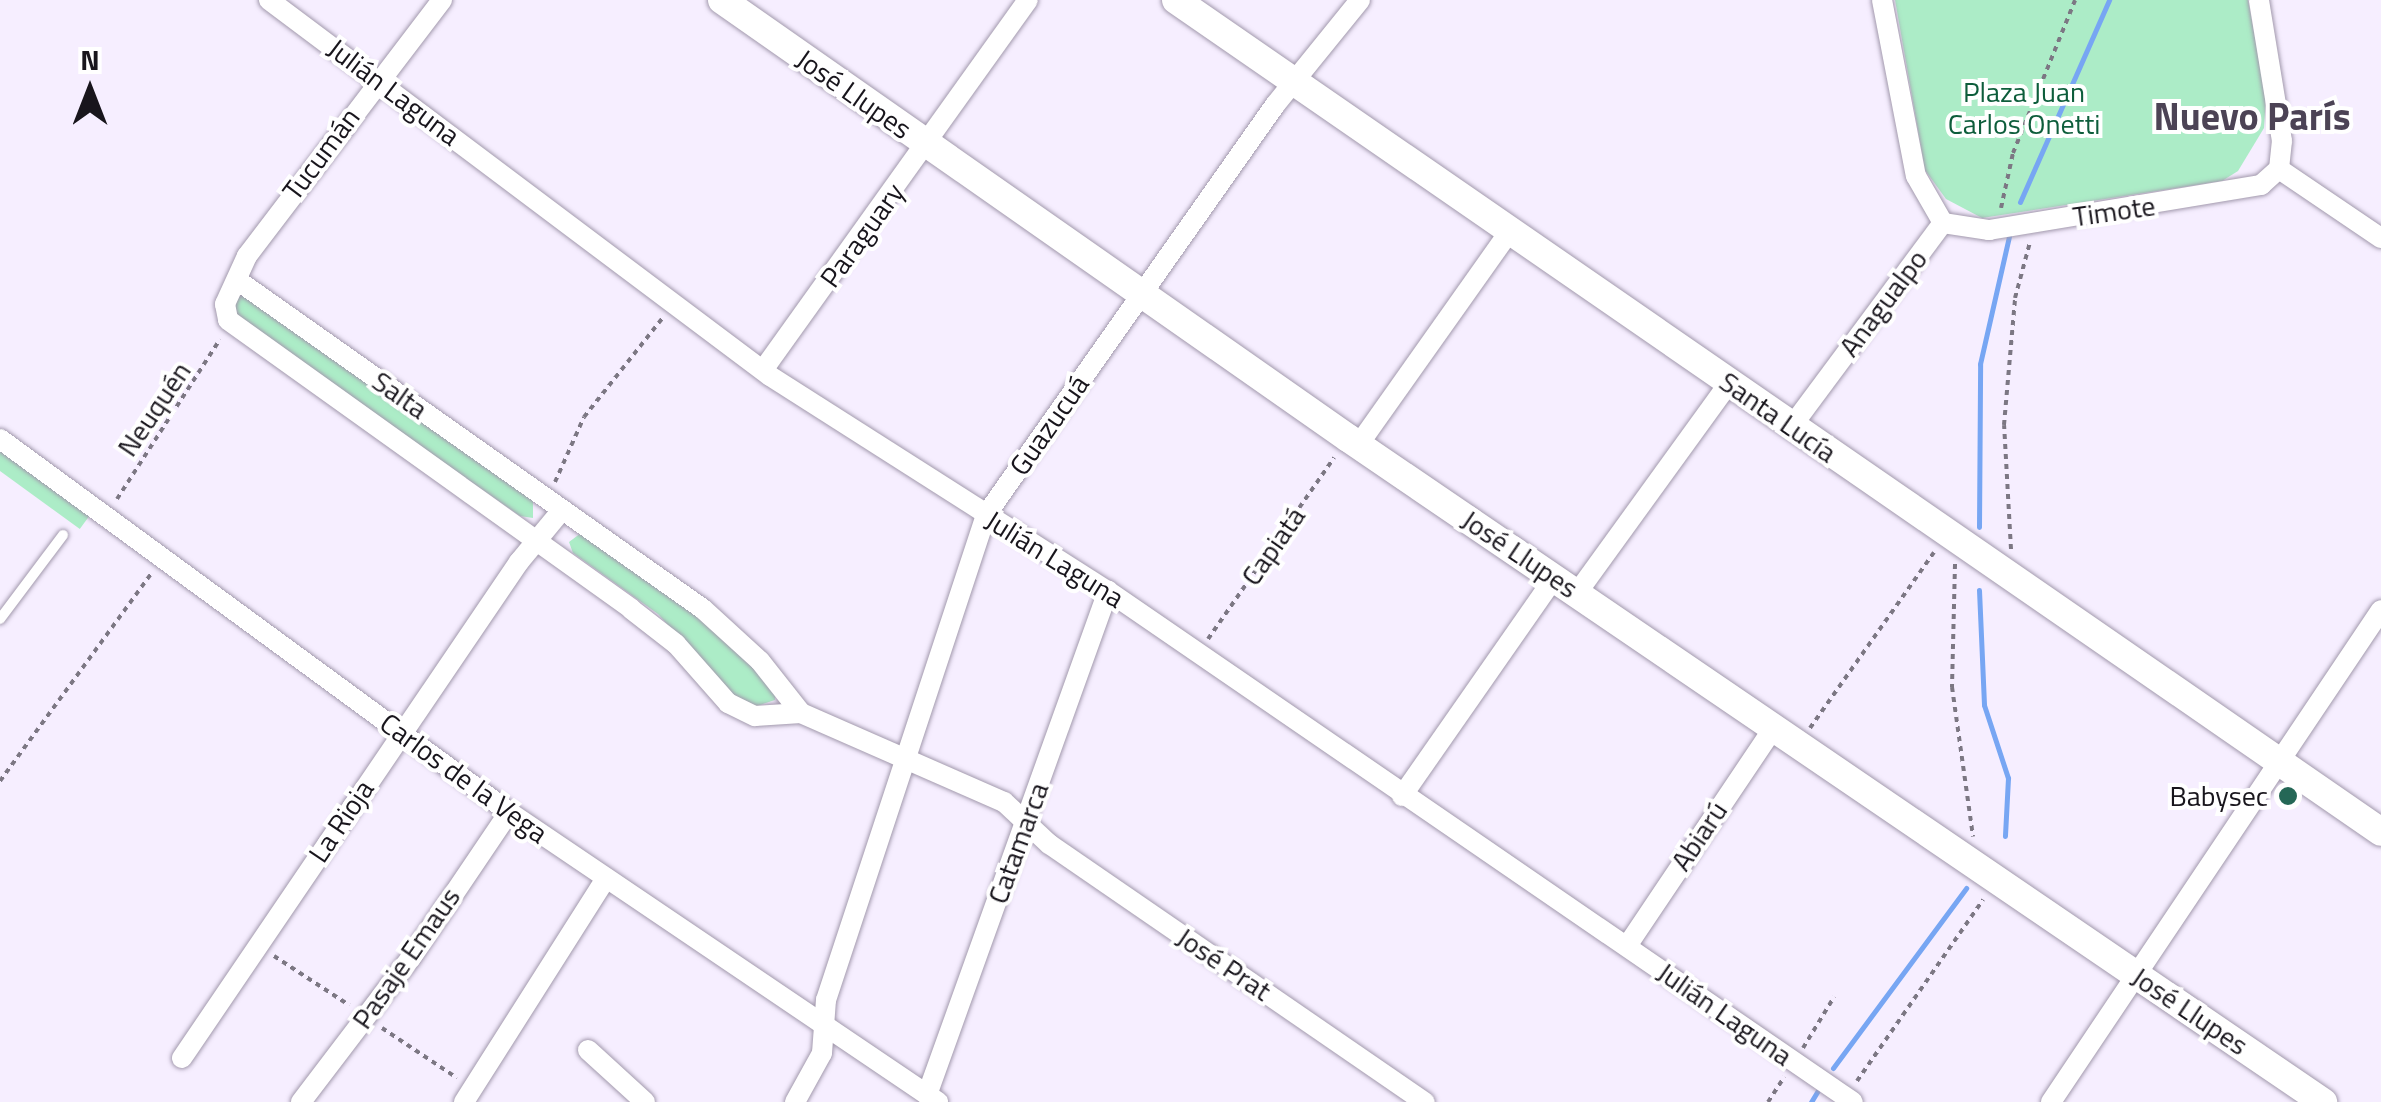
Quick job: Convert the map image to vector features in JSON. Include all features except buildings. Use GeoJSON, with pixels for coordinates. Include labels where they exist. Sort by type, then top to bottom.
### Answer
{"type":"FeatureCollection","features":[{"type":"Feature","properties":{"kind":"street","name":"Julián Laguna"},"geometry":{"type":"LineString","coordinates":[[269,0],[380,78],[763,370],[1108,590],[1402,796],[1850,1100]]}},
{"type":"Feature","properties":{"kind":"street","name":"Tucumán"},"geometry":{"type":"LineString","coordinates":[[228,320],[225,304],[282,204],[442,0]]}},
{"type":"Feature","properties":{"kind":"street","name":"José Llupes"},"geometry":{"type":"LineString","coordinates":[[722,0],[1354,441],[2323,1102]]}},
{"type":"Feature","properties":{"kind":"street","name":"Paraguary"},"geometry":{"type":"LineString","coordinates":[[763,370],[1028,0]]}},
{"type":"Feature","properties":{"kind":"street","name":"Santa Lucía"},"geometry":{"type":"LineString","coordinates":[[1176,0],[2381,832]]}},
{"type":"Feature","properties":{"kind":"street","name":"Guazucuá"},"geometry":{"type":"LineString","coordinates":[[796,1102],[822,1053],[826,1000],[986,515],[1142,294],[1360,0]]}},
{"type":"Feature","properties":{"kind":"street","name":"Anagualpo"},"geometry":{"type":"LineString","coordinates":[[1792,426],[1943,223],[1916,176],[1882,0]]}},
{"type":"Feature","properties":{"kind":"street"},"geometry":{"type":"LineString","coordinates":[[2259,0],[2278,98],[2279,169],[2381,238]]}},
{"type":"Feature","properties":{"kind":"street","name":"Timote"},"geometry":{"type":"LineString","coordinates":[[1943,223],[2000,228],[2215,196],[2261,185],[2279,169]]}},
{"type":"Feature","properties":{"kind":"street"},"geometry":{"type":"LineString","coordinates":[[1354,441],[1509,232]]}},
{"type":"Feature","properties":{"kind":"street","name":"Salta"},"geometry":{"type":"LineString","coordinates":[[237,280],[738,638],[801,713],[1004,802],[1027,822]]}},
{"type":"Feature","properties":{"kind":"street","name":"Salta"},"geometry":{"type":"LineString","coordinates":[[228,320],[540,540],[676,644],[728,703],[756,716],[801,713]]}},
{"type":"Feature","properties":{"kind":"street"},"geometry":{"type":"LineString","coordinates":[[1402,796],[1729,383]]}},
{"type":"Feature","properties":{"kind":"street","name":"Carlos de la Vega"},"geometry":{"type":"LineString","coordinates":[[0,438],[510,812],[932,1098]]}},
{"type":"Feature","properties":{"kind":"street"},"geometry":{"type":"LineString","coordinates":[[540,540],[556,506]]}},
{"type":"Feature","properties":{"kind":"street","name":"La Rioja"},"geometry":{"type":"LineString","coordinates":[[182,1058],[401,733],[540,540]]}},
{"type":"Feature","properties":{"kind":"street","name":"Catamarca"},"geometry":{"type":"LineString","coordinates":[[932,1098],[1108,590]]}},
{"type":"Feature","properties":{"kind":"street"},"geometry":{"type":"LineString","coordinates":[[2051,1102],[2381,610]]}},
{"type":"Feature","properties":{"kind":"street","name":"Abiarú"},"geometry":{"type":"LineString","coordinates":[[1627,946],[1774,727]]}},
{"type":"Feature","properties":{"kind":"street","name":"Pasaje Emaus"},"geometry":{"type":"LineString","coordinates":[[301,1102],[410,959],[510,812]]}},
{"type":"Feature","properties":{"kind":"street","name":"José Prat"},"geometry":{"type":"LineString","coordinates":[[1027,822],[1049,844],[1425,1102]]}},
{"type":"Feature","properties":{"kind":"street"},"geometry":{"type":"LineString","coordinates":[[464,1102],[606,878]]}},
{"type":"Feature","properties":{"kind":"street"},"geometry":{"type":"LineString","coordinates":[[588,1050],[645,1102]]}},
{"type":"Feature","properties":{"kind":"lane"},"geometry":{"type":"LineString","coordinates":[[0,619],[63,534]]}},
{"type":"Feature","properties":{"kind":"path"},"geometry":{"type":"LineString","coordinates":[[2000,228],[2001,190],[2012,153],[2074,0]]}},
{"type":"Feature","properties":{"kind":"path"},"geometry":{"type":"LineString","coordinates":[[2011,579],[2004,425],[2008,352],[2034,223]]}},
{"type":"Feature","properties":{"kind":"path"},"geometry":{"type":"LineString","coordinates":[[556,506],[572,436],[672,303]]}},
{"type":"Feature","properties":{"kind":"path","name":"Neuquén"},"geometry":{"type":"LineString","coordinates":[[106,515],[211,361],[228,320]]}},
{"type":"Feature","properties":{"kind":"path","name":"Capiatá"},"geometry":{"type":"LineString","coordinates":[[1197,654],[1354,441]]}},
{"type":"Feature","properties":{"kind":"path"},"geometry":{"type":"LineString","coordinates":[[1799,744],[1954,540]]}},
{"type":"Feature","properties":{"kind":"path"},"geometry":{"type":"LineString","coordinates":[[1954,540],[1952,687],[1970,780],[1972,865]]}},
{"type":"Feature","properties":{"kind":"path"},"geometry":{"type":"LineString","coordinates":[[0,781],[163,558]]}},
{"type":"Feature","properties":{"kind":"path"},"geometry":{"type":"LineString","coordinates":[[1850,1100],[1997,882]]}},
{"type":"Feature","properties":{"kind":"green space","name":"Plaza Juan Carlos Onetti"},"geometry":{"type":"Polygon","coordinates":[[[1895,0],[2248,0],[2266,96],[2264,128],[2238,171],[2222,181],[1982,218],[1946,199],[1925,170],[1895,0]]]}},
{"type":"Feature","properties":{"kind":"green space"},"geometry":{"type":"Polygon","coordinates":[[[235,294],[244,294],[533,497],[533,518],[520,516],[233,315],[235,294]]]}},
{"type":"Feature","properties":{"kind":"green space"},"geometry":{"type":"Polygon","coordinates":[[[0,450],[90,515],[80,529],[0,471],[0,450]]]}},
{"type":"Feature","properties":{"kind":"green space"},"geometry":{"type":"Polygon","coordinates":[[[581,533],[672,591],[775,689],[775,700],[757,706],[732,695],[658,614],[573,553],[569,542],[581,533]]]}},
{"type":"Feature","properties":{"kind":"waterway"},"geometry":{"type":"LineString","coordinates":[[2020,202],[2109,0]]}},
{"type":"Feature","properties":{"kind":"waterway"},"geometry":{"type":"LineString","coordinates":[[1979,527],[1980,364],[2009,236]]}},
{"type":"Feature","properties":{"kind":"waterway"},"geometry":{"type":"LineString","coordinates":[[1979,590],[1984,705],[2008,778],[2005,836]]}},
{"type":"Feature","properties":{"kind":"waterway"},"geometry":{"type":"LineString","coordinates":[[1833,1068],[1966,888]]}},
{"type":"Feature","properties":{"kind":"waterway"},"geometry":{"type":"LineString","coordinates":[[1811,1102],[1817,1092]]}},
{"type":"Feature","properties":{"kind":"place","name":"Babysec"},"geometry":{"type":"Point","coordinates":[2288,796]}},
{"type":"Feature","properties":{"kind":"district","name":"Nuevo París"},"geometry":{"type":"Point","coordinates":[2252,117]}}]}
